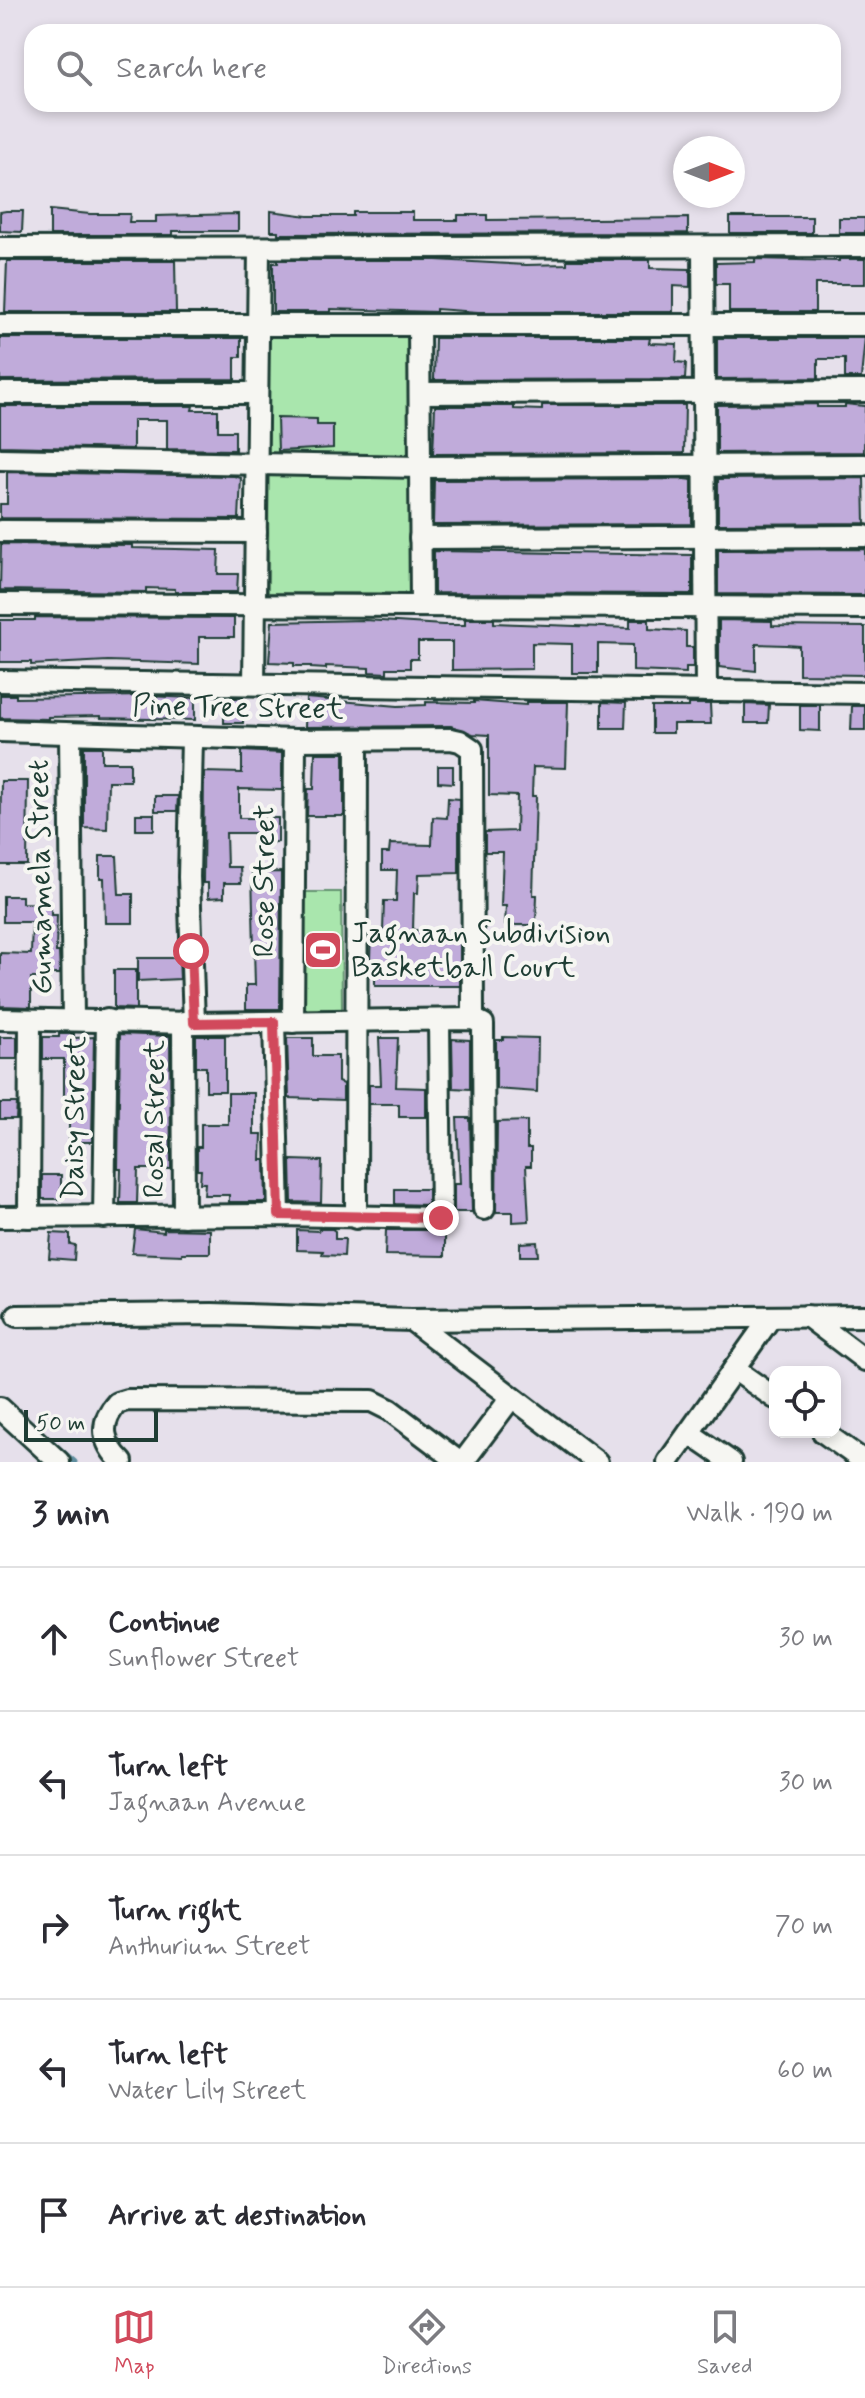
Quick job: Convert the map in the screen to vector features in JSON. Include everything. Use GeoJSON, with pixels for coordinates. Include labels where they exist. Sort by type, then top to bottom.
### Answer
{"type":"FeatureCollection","features":[{"type":"Feature","properties":{"kind":"street"},"geometry":{"type":"LineString","coordinates":[[0,248],[865,246]]}},
{"type":"Feature","properties":{"kind":"street"},"geometry":{"type":"LineString","coordinates":[[703,247],[706,691]]}},
{"type":"Feature","properties":{"kind":"street"},"geometry":{"type":"LineString","coordinates":[[254,684],[259,248]]}},
{"type":"Feature","properties":{"kind":"street"},"geometry":{"type":"LineString","coordinates":[[0,325],[865,325]]}},
{"type":"Feature","properties":{"kind":"street"},"geometry":{"type":"LineString","coordinates":[[419,325],[421,606]]}},
{"type":"Feature","properties":{"kind":"street"},"geometry":{"type":"LineString","coordinates":[[420,393],[865,391]]}},
{"type":"Feature","properties":{"kind":"street"},"geometry":{"type":"LineString","coordinates":[[0,393],[257,393]]}},
{"type":"Feature","properties":{"kind":"street"},"geometry":{"type":"LineString","coordinates":[[0,459],[420,467],[865,465]]}},
{"type":"Feature","properties":{"kind":"street"},"geometry":{"type":"LineString","coordinates":[[0,531],[256,532]]}},
{"type":"Feature","properties":{"kind":"street"},"geometry":{"type":"LineString","coordinates":[[420,538],[865,536]]}},
{"type":"Feature","properties":{"kind":"street"},"geometry":{"type":"LineString","coordinates":[[0,604],[865,608]]}},
{"type":"Feature","properties":{"kind":"street"},"geometry":{"type":"LineString","coordinates":[[0,681],[865,693]]}},
{"type":"Feature","properties":{"kind":"street","name":"Pine Tree Street"},"geometry":{"type":"LineString","coordinates":[[0,731],[192,738],[460,741],[472,749],[473,1019]]}},
{"type":"Feature","properties":{"kind":"street","name":"Gumamela Street"},"geometry":{"type":"LineString","coordinates":[[70,734],[73,1020]]}},
{"type":"Feature","properties":{"kind":"street","name":"Rosal Street"},"geometry":{"type":"LineString","coordinates":[[184,1216],[192,738]]}},
{"type":"Feature","properties":{"kind":"street","name":"Rose Street"},"geometry":{"type":"LineString","coordinates":[[279,1215],[295,740]]}},
{"type":"Feature","properties":{"kind":"street"},"geometry":{"type":"LineString","coordinates":[[356,1218],[357,741]]}},
{"type":"Feature","properties":{"kind":"street"},"geometry":{"type":"LineString","coordinates":[[0,1019],[355,1022],[473,1019],[483,1024],[484,1209]]}},
{"type":"Feature","properties":{"kind":"street"},"geometry":{"type":"LineString","coordinates":[[29,1217],[30,1020]]}},
{"type":"Feature","properties":{"kind":"street","name":"Daisy Street"},"geometry":{"type":"LineString","coordinates":[[104,1217],[107,1020]]}},
{"type":"Feature","properties":{"kind":"street"},"geometry":{"type":"LineString","coordinates":[[0,1217],[279,1215],[441,1218],[439,1020]]}},
{"type":"Feature","properties":{"kind":"street"},"geometry":{"type":"LineString","coordinates":[[17,1316],[212,1314],[411,1320],[865,1316]]}},
{"type":"Feature","properties":{"kind":"street"},"geometry":{"type":"LineString","coordinates":[[807,1316],[865,1360]]}},
{"type":"Feature","properties":{"kind":"street"},"geometry":{"type":"LineString","coordinates":[[668,1462],[771,1317]]}},
{"type":"Feature","properties":{"kind":"street"},"geometry":{"type":"LineString","coordinates":[[411,1320],[597,1462]]}},
{"type":"Feature","properties":{"kind":"street"},"geometry":{"type":"LineString","coordinates":[[734,1369],[769,1394]]}},
{"type":"Feature","properties":{"kind":"street"},"geometry":{"type":"LineString","coordinates":[[122,1462],[105,1442],[104,1431],[111,1410],[122,1401],[364,1400],[382,1405],[461,1462],[511,1398]]}},
{"type":"Feature","properties":{"kind":"street"},"geometry":{"type":"LineString","coordinates":[[0,1408],[59,1462]]}},
{"type":"Feature","properties":{"kind":"street"},"geometry":{"type":"LineString","coordinates":[[689,1433],[731,1462]]}},
{"type":"Feature","properties":{"kind":"street"},"geometry":{"type":"LineString","coordinates":[[831,1438],[865,1462]]}},
{"type":"Feature","properties":{"kind":"green space"},"geometry":{"type":"Polygon","coordinates":[[[269,334],[410,335],[409,593],[268,593],[269,334]]]}},
{"type":"Feature","properties":{"kind":"green space","name":"Jagnaan Subdivision Basketball Court"},"geometry":{"type":"Polygon","coordinates":[[[305,892],[341,892],[342,1009],[304,1010],[305,892]]]}},
{"type":"Feature","properties":{"kind":"building"},"geometry":{"type":"Polygon","coordinates":[[[50,210],[130,214],[129,222],[156,222],[156,216],[238,214],[238,231],[173,231],[173,235],[50,235],[50,210]]]}},
{"type":"Feature","properties":{"kind":"building"},"geometry":{"type":"Polygon","coordinates":[[[23,211],[22,232],[0,231],[0,212],[23,211]]]}},
{"type":"Feature","properties":{"kind":"building"},"geometry":{"type":"Polygon","coordinates":[[[271,211],[308,216],[413,212],[413,220],[458,220],[458,215],[487,215],[487,220],[688,218],[688,233],[278,234],[278,231],[271,231],[271,211]]]}},
{"type":"Feature","properties":{"kind":"building"},"geometry":{"type":"Polygon","coordinates":[[[730,217],[812,217],[812,233],[730,233],[730,217]]]}},
{"type":"Feature","properties":{"kind":"building"},"geometry":{"type":"Polygon","coordinates":[[[839,218],[865,218],[865,233],[839,233],[839,218]]]}},
{"type":"Feature","properties":{"kind":"building"},"geometry":{"type":"Polygon","coordinates":[[[755,259],[865,259],[865,284],[815,284],[815,312],[729,312],[729,284],[716,284],[716,263],[755,262],[755,259]]]}},
{"type":"Feature","properties":{"kind":"building"},"geometry":{"type":"Polygon","coordinates":[[[278,260],[436,260],[526,265],[567,264],[567,260],[650,260],[650,268],[690,269],[690,287],[673,286],[673,312],[331,309],[331,312],[273,312],[273,263],[278,263],[278,260]]]}},
{"type":"Feature","properties":{"kind":"building"},"geometry":{"type":"Polygon","coordinates":[[[7,261],[175,261],[176,312],[5,312],[7,261]]]}},
{"type":"Feature","properties":{"kind":"building"},"geometry":{"type":"Polygon","coordinates":[[[0,338],[241,338],[241,357],[235,357],[235,379],[0,380],[0,338]]]}},
{"type":"Feature","properties":{"kind":"building"},"geometry":{"type":"Polygon","coordinates":[[[435,338],[650,338],[649,343],[677,344],[676,362],[686,363],[685,379],[434,380],[435,338]]]}},
{"type":"Feature","properties":{"kind":"building"},"geometry":{"type":"Polygon","coordinates":[[[717,338],[865,338],[861,378],[845,378],[845,359],[818,359],[818,378],[717,379],[717,338]]]}},
{"type":"Feature","properties":{"kind":"building"},"geometry":{"type":"Polygon","coordinates":[[[817,404],[817,407],[845,407],[845,404],[865,406],[864,452],[717,453],[717,405],[817,404]]]}},
{"type":"Feature","properties":{"kind":"building"},"geometry":{"type":"Polygon","coordinates":[[[542,405],[685,405],[684,453],[433,454],[435,406],[514,406],[514,409],[542,410],[542,405]]]}},
{"type":"Feature","properties":{"kind":"building"},"geometry":{"type":"Polygon","coordinates":[[[0,406],[193,406],[192,410],[218,410],[218,431],[235,431],[235,450],[167,449],[167,420],[133,420],[133,449],[0,446],[0,406]]]}},
{"type":"Feature","properties":{"kind":"building"},"geometry":{"type":"Polygon","coordinates":[[[277,418],[317,419],[317,425],[333,425],[333,448],[278,451],[277,418]]]}},
{"type":"Feature","properties":{"kind":"building"},"geometry":{"type":"Polygon","coordinates":[[[7,472],[234,476],[241,478],[239,519],[0,518],[0,504],[7,504],[7,472]]]}},
{"type":"Feature","properties":{"kind":"building"},"geometry":{"type":"Polygon","coordinates":[[[864,478],[865,523],[718,524],[718,479],[864,478]]]}},
{"type":"Feature","properties":{"kind":"building"},"geometry":{"type":"Polygon","coordinates":[[[434,480],[692,480],[692,524],[433,525],[434,480]]]}},
{"type":"Feature","properties":{"kind":"building"},"geometry":{"type":"Polygon","coordinates":[[[1,544],[132,545],[132,548],[219,550],[218,574],[238,574],[237,592],[175,592],[175,589],[146,588],[146,592],[0,590],[1,544]]]}},
{"type":"Feature","properties":{"kind":"building"},"geometry":{"type":"Polygon","coordinates":[[[865,549],[865,595],[718,594],[718,550],[865,549]]]}},
{"type":"Feature","properties":{"kind":"building"},"geometry":{"type":"Polygon","coordinates":[[[434,551],[692,555],[692,594],[434,593],[434,551]]]}},
{"type":"Feature","properties":{"kind":"building"},"geometry":{"type":"Polygon","coordinates":[[[35,617],[234,618],[234,637],[199,637],[199,664],[108,661],[31,665],[31,662],[0,662],[0,620],[35,620],[35,617]]]}},
{"type":"Feature","properties":{"kind":"building"},"geometry":{"type":"Polygon","coordinates":[[[465,619],[494,619],[494,623],[630,628],[630,620],[649,620],[649,629],[686,631],[686,647],[693,647],[693,667],[686,667],[686,673],[633,671],[633,645],[598,644],[598,673],[572,673],[572,644],[532,643],[532,669],[452,670],[452,642],[418,642],[418,659],[410,659],[410,668],[387,668],[387,673],[369,672],[369,668],[326,666],[326,669],[269,662],[272,622],[365,620],[465,625],[465,619]]]}},
{"type":"Feature","properties":{"kind":"building"},"geometry":{"type":"Polygon","coordinates":[[[719,620],[772,621],[772,626],[865,627],[865,675],[799,674],[799,646],[786,645],[756,644],[756,671],[719,667],[719,620]]]}},
{"type":"Feature","properties":{"kind":"building"},"geometry":{"type":"Polygon","coordinates":[[[0,695],[16,695],[16,698],[195,698],[195,720],[101,716],[0,718],[0,695]]]}},
{"type":"Feature","properties":{"kind":"building"},"geometry":{"type":"Polygon","coordinates":[[[224,698],[243,698],[243,723],[224,723],[224,698]]]}},
{"type":"Feature","properties":{"kind":"building"},"geometry":{"type":"Polygon","coordinates":[[[306,698],[398,706],[426,705],[426,702],[474,701],[526,705],[526,702],[568,702],[566,768],[533,767],[532,796],[536,796],[533,895],[537,895],[536,925],[505,925],[506,906],[501,906],[503,852],[485,852],[485,832],[516,831],[517,796],[489,795],[489,735],[473,734],[451,726],[305,727],[306,698]]]}},
{"type":"Feature","properties":{"kind":"building"},"geometry":{"type":"Polygon","coordinates":[[[602,702],[626,703],[625,728],[602,728],[602,702]]]}},
{"type":"Feature","properties":{"kind":"building"},"geometry":{"type":"Polygon","coordinates":[[[689,704],[710,704],[711,724],[673,724],[673,733],[652,733],[652,707],[689,707],[689,704]]]}},
{"type":"Feature","properties":{"kind":"building"},"geometry":{"type":"Polygon","coordinates":[[[745,704],[769,705],[768,723],[745,723],[745,704]]]}},
{"type":"Feature","properties":{"kind":"building"},"geometry":{"type":"Polygon","coordinates":[[[800,705],[820,705],[820,731],[800,730],[800,705]]]}},
{"type":"Feature","properties":{"kind":"building"},"geometry":{"type":"Polygon","coordinates":[[[852,706],[865,706],[865,730],[851,730],[852,706]]]}},
{"type":"Feature","properties":{"kind":"building"},"geometry":{"type":"Polygon","coordinates":[[[84,747],[102,747],[102,762],[130,762],[130,781],[108,781],[107,829],[84,828],[84,747]]]}},
{"type":"Feature","properties":{"kind":"building"},"geometry":{"type":"Polygon","coordinates":[[[242,751],[282,753],[282,790],[239,789],[239,818],[278,818],[278,842],[262,843],[262,833],[226,833],[227,867],[240,867],[241,883],[224,883],[224,897],[208,898],[208,883],[203,883],[204,772],[242,773],[242,751]]]}},
{"type":"Feature","properties":{"kind":"building"},"geometry":{"type":"Polygon","coordinates":[[[315,753],[344,753],[344,816],[307,816],[308,789],[314,789],[315,753]]]}},
{"type":"Feature","properties":{"kind":"building"},"geometry":{"type":"Polygon","coordinates":[[[438,766],[453,766],[453,783],[438,782],[438,766]]]}},
{"type":"Feature","properties":{"kind":"building"},"geometry":{"type":"Polygon","coordinates":[[[1,781],[28,781],[27,865],[0,865],[1,781]]]}},
{"type":"Feature","properties":{"kind":"building"},"geometry":{"type":"Polygon","coordinates":[[[155,796],[178,796],[177,811],[155,811],[155,796]]]}},
{"type":"Feature","properties":{"kind":"building"},"geometry":{"type":"Polygon","coordinates":[[[448,798],[459,799],[459,873],[419,874],[418,893],[414,893],[413,930],[431,931],[431,938],[460,938],[460,986],[375,986],[375,959],[370,959],[371,931],[383,931],[384,901],[396,901],[397,870],[382,870],[382,853],[389,853],[390,844],[432,845],[433,817],[447,818],[448,798]]]}},
{"type":"Feature","properties":{"kind":"building"},"geometry":{"type":"Polygon","coordinates":[[[136,814],[154,814],[154,830],[136,830],[136,814]]]}},
{"type":"Feature","properties":{"kind":"building"},"geometry":{"type":"Polygon","coordinates":[[[100,856],[117,856],[119,894],[133,894],[133,923],[105,923],[100,856]]]}},
{"type":"Feature","properties":{"kind":"building"},"geometry":{"type":"Polygon","coordinates":[[[281,872],[280,1009],[246,1009],[246,985],[255,985],[252,873],[281,872]]]}},
{"type":"Feature","properties":{"kind":"building"},"geometry":{"type":"Polygon","coordinates":[[[3,896],[22,896],[22,903],[51,904],[51,915],[57,915],[56,952],[59,952],[60,974],[49,974],[49,978],[31,978],[31,1007],[0,1006],[0,953],[31,954],[32,922],[3,922],[3,896]]]}},
{"type":"Feature","properties":{"kind":"building"},"geometry":{"type":"Polygon","coordinates":[[[138,958],[179,958],[180,979],[138,981],[138,958]]]}},
{"type":"Feature","properties":{"kind":"building"},"geometry":{"type":"Polygon","coordinates":[[[114,970],[136,970],[136,1009],[114,1008],[114,970]]]}},
{"type":"Feature","properties":{"kind":"building"},"geometry":{"type":"Polygon","coordinates":[[[59,1034],[74,1034],[74,1038],[94,1037],[92,1142],[69,1142],[69,1096],[64,1096],[64,1059],[43,1059],[43,1037],[59,1037],[59,1034]]]}},
{"type":"Feature","properties":{"kind":"building"},"geometry":{"type":"Polygon","coordinates":[[[120,1034],[170,1036],[171,1169],[138,1169],[137,1203],[120,1203],[120,1034]]]}},
{"type":"Feature","properties":{"kind":"building"},"geometry":{"type":"Polygon","coordinates":[[[196,1036],[225,1036],[225,1091],[206,1091],[206,1067],[196,1067],[196,1036]]]}},
{"type":"Feature","properties":{"kind":"building"},"geometry":{"type":"Polygon","coordinates":[[[0,1037],[17,1037],[17,1059],[0,1059],[0,1037]]]}},
{"type":"Feature","properties":{"kind":"building"},"geometry":{"type":"Polygon","coordinates":[[[503,1037],[538,1038],[537,1092],[496,1089],[496,1040],[503,1040],[503,1037]]]}},
{"type":"Feature","properties":{"kind":"building"},"geometry":{"type":"Polygon","coordinates":[[[287,1038],[313,1038],[313,1056],[338,1056],[338,1082],[343,1084],[343,1100],[289,1098],[287,1038]]]}},
{"type":"Feature","properties":{"kind":"building"},"geometry":{"type":"Polygon","coordinates":[[[379,1038],[398,1038],[396,1087],[426,1088],[426,1117],[399,1117],[399,1104],[369,1104],[369,1085],[381,1085],[379,1038]]]}},
{"type":"Feature","properties":{"kind":"building"},"geometry":{"type":"Polygon","coordinates":[[[452,1039],[470,1040],[470,1089],[453,1088],[452,1039]]]}},
{"type":"Feature","properties":{"kind":"building"},"geometry":{"type":"Polygon","coordinates":[[[228,1093],[254,1093],[254,1134],[262,1134],[261,1160],[265,1160],[266,1202],[229,1202],[229,1195],[204,1195],[205,1183],[200,1183],[201,1170],[197,1170],[201,1124],[228,1124],[228,1093]]]}},
{"type":"Feature","properties":{"kind":"building"},"geometry":{"type":"Polygon","coordinates":[[[0,1103],[17,1103],[16,1119],[0,1119],[0,1103]]]}},
{"type":"Feature","properties":{"kind":"building"},"geometry":{"type":"Polygon","coordinates":[[[457,1118],[470,1118],[472,1212],[454,1212],[454,1184],[460,1184],[457,1118]]]}},
{"type":"Feature","properties":{"kind":"building"},"geometry":{"type":"Polygon","coordinates":[[[527,1121],[527,1148],[531,1148],[531,1166],[526,1166],[529,1221],[513,1222],[513,1212],[496,1212],[497,1122],[527,1121]]]}},
{"type":"Feature","properties":{"kind":"building"},"geometry":{"type":"Polygon","coordinates":[[[291,1160],[322,1161],[321,1203],[292,1202],[291,1160]]]}},
{"type":"Feature","properties":{"kind":"building"},"geometry":{"type":"Polygon","coordinates":[[[42,1175],[61,1175],[61,1199],[42,1199],[42,1175]]]}},
{"type":"Feature","properties":{"kind":"building"},"geometry":{"type":"Polygon","coordinates":[[[395,1189],[428,1189],[428,1205],[395,1204],[395,1189]]]}},
{"type":"Feature","properties":{"kind":"building"},"geometry":{"type":"Polygon","coordinates":[[[135,1229],[164,1232],[164,1229],[210,1230],[210,1253],[132,1253],[135,1229]]]}},
{"type":"Feature","properties":{"kind":"building"},"geometry":{"type":"Polygon","coordinates":[[[332,1229],[335,1239],[345,1239],[344,1256],[297,1250],[297,1230],[332,1229]]]}},
{"type":"Feature","properties":{"kind":"building"},"geometry":{"type":"Polygon","coordinates":[[[386,1230],[445,1230],[445,1256],[385,1255],[386,1230]]]}},
{"type":"Feature","properties":{"kind":"building"},"geometry":{"type":"Polygon","coordinates":[[[51,1233],[70,1234],[70,1244],[75,1245],[74,1260],[49,1258],[51,1233]]]}},
{"type":"Feature","properties":{"kind":"building"},"geometry":{"type":"Polygon","coordinates":[[[537,1242],[538,1256],[520,1256],[520,1243],[537,1242]]]}},
{"type":"Feature","properties":{"kind":"waterway"},"geometry":{"type":"LineString","coordinates":[[50,1440],[75,1462]]}},
{"type":"Feature","properties":{"kind":"place","name":"Jagnaan Subdivision Basketball Court"},"geometry":{"type":"Point","coordinates":[323,950]}},
{"type":"Feature","properties":{"kind":"route"},"geometry":{"type":"LineString","coordinates":[[191,951],[194,1023],[274,1022],[279,1215],[441,1218]]}}]}
